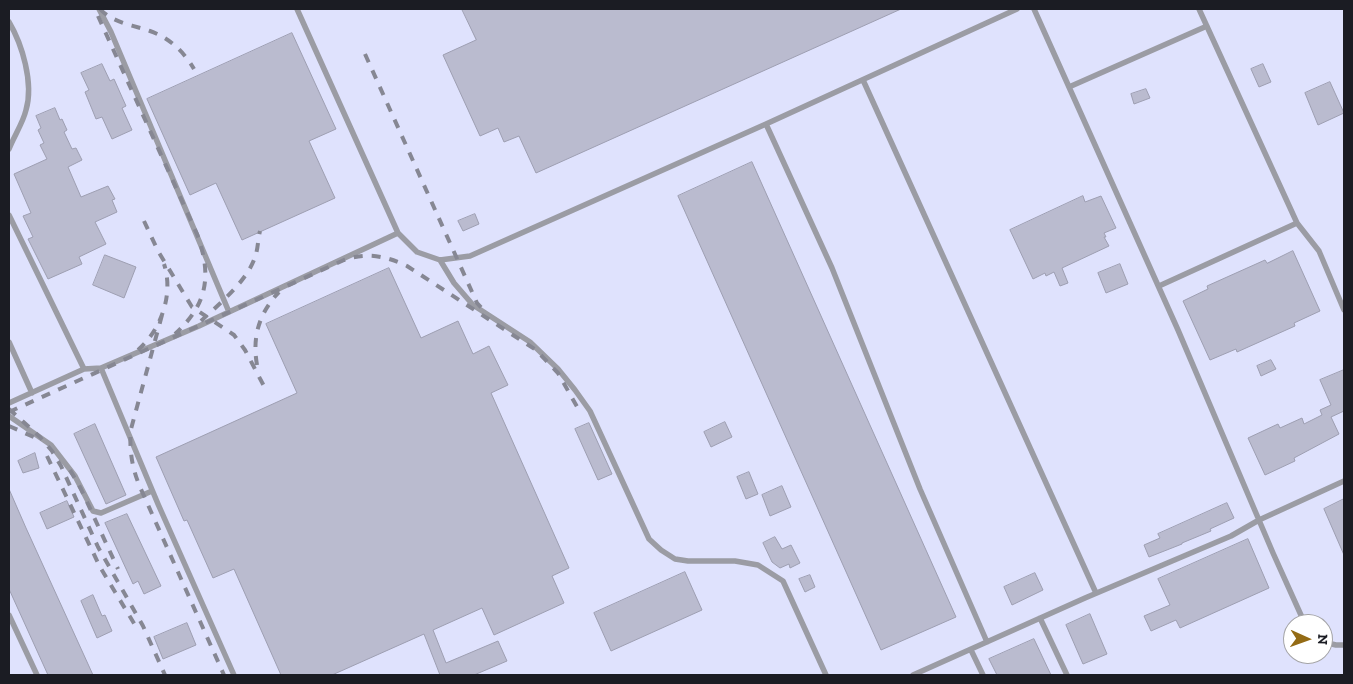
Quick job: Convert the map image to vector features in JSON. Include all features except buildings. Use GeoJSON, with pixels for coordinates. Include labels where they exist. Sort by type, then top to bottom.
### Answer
{"type":"FeatureCollection","features":[{"type":"Feature","properties":{"kind":"lane"},"geometry":{"type":"LineString","coordinates":[[99,9],[111,32],[229,312]]}},
{"type":"Feature","properties":{"kind":"lane"},"geometry":{"type":"LineString","coordinates":[[297,9],[398,234],[417,252],[440,260],[470,256],[766,124],[1017,9]]}},
{"type":"Feature","properties":{"kind":"lane"},"geometry":{"type":"LineString","coordinates":[[1034,9],[1159,286],[1301,614]]}},
{"type":"Feature","properties":{"kind":"lane"},"geometry":{"type":"LineString","coordinates":[[1199,9],[1297,223],[1319,251],[1344,310]]}},
{"type":"Feature","properties":{"kind":"lane"},"geometry":{"type":"LineString","coordinates":[[9,22],[26,62],[28,94],[26,110],[9,149]]}},
{"type":"Feature","properties":{"kind":"lane"},"geometry":{"type":"LineString","coordinates":[[1069,87],[1207,26]]}},
{"type":"Feature","properties":{"kind":"lane"},"geometry":{"type":"LineString","coordinates":[[862,80],[1096,593]]}},
{"type":"Feature","properties":{"kind":"lane"},"geometry":{"type":"LineString","coordinates":[[766,124],[832,268],[920,489],[987,642]]}},
{"type":"Feature","properties":{"kind":"lane"},"geometry":{"type":"LineString","coordinates":[[9,215],[84,369]]}},
{"type":"Feature","properties":{"kind":"lane"},"geometry":{"type":"LineString","coordinates":[[1159,286],[1297,223]]}},
{"type":"Feature","properties":{"kind":"lane"},"geometry":{"type":"LineString","coordinates":[[9,403],[84,369],[101,368],[229,312],[398,234]]}},
{"type":"Feature","properties":{"kind":"lane"},"geometry":{"type":"LineString","coordinates":[[440,260],[454,283],[472,305],[530,342],[558,369],[575,390],[590,411],[649,539],[675,559],[688,561],[735,561],[758,565],[783,581],[826,675]]}},
{"type":"Feature","properties":{"kind":"lane"},"geometry":{"type":"LineString","coordinates":[[9,342],[32,393]]}},
{"type":"Feature","properties":{"kind":"lane"},"geometry":{"type":"LineString","coordinates":[[101,368],[152,491],[234,675]]}},
{"type":"Feature","properties":{"kind":"lane"},"geometry":{"type":"LineString","coordinates":[[9,416],[51,445],[75,476],[93,511],[101,513],[152,491]]}},
{"type":"Feature","properties":{"kind":"lane"},"geometry":{"type":"LineString","coordinates":[[913,675],[1096,593],[1231,536],[1259,520],[1344,481]]}},
{"type":"Feature","properties":{"kind":"lane"},"geometry":{"type":"LineString","coordinates":[[9,615],[36,675]]}},
{"type":"Feature","properties":{"kind":"lane"},"geometry":{"type":"LineString","coordinates":[[1040,618],[1066,675]]}},
{"type":"Feature","properties":{"kind":"lane"},"geometry":{"type":"LineString","coordinates":[[971,650],[983,675]]}},
{"type":"Feature","properties":{"kind":"shaded area"},"geometry":{"type":"Polygon","coordinates":[[[9,9],[1344,9],[1344,675],[9,675],[9,9]]]}},
{"type":"Feature","properties":{"kind":"railway"},"geometry":{"type":"LineString","coordinates":[[100,9],[117,21],[150,31],[164,38],[181,51],[194,69]]}},
{"type":"Feature","properties":{"kind":"railway"},"geometry":{"type":"LineString","coordinates":[[98,16],[197,234],[202,249],[205,263],[204,288],[194,311],[175,334]]}},
{"type":"Feature","properties":{"kind":"railway"},"geometry":{"type":"LineString","coordinates":[[365,54],[477,303],[487,314]]}},
{"type":"Feature","properties":{"kind":"railway"},"geometry":{"type":"LineString","coordinates":[[144,221],[158,251],[192,307],[234,335],[245,350],[266,390]]}},
{"type":"Feature","properties":{"kind":"railway"},"geometry":{"type":"LineString","coordinates":[[201,321],[225,299],[247,273],[256,254],[260,231]]}},
{"type":"Feature","properties":{"kind":"railway"},"geometry":{"type":"LineString","coordinates":[[9,412],[344,260],[361,256],[376,256],[407,266],[536,350],[558,373],[580,412]]}},
{"type":"Feature","properties":{"kind":"railway"},"geometry":{"type":"LineString","coordinates":[[138,350],[153,332],[163,311],[167,287],[167,275],[164,264]]}},
{"type":"Feature","properties":{"kind":"railway"},"geometry":{"type":"LineString","coordinates":[[257,365],[256,335],[266,308],[279,292]]}},
{"type":"Feature","properties":{"kind":"railway"},"geometry":{"type":"LineString","coordinates":[[162,315],[131,429],[132,459],[140,487],[224,675]]}},
{"type":"Feature","properties":{"kind":"railway"},"geometry":{"type":"LineString","coordinates":[[9,409],[40,437],[52,451],[61,466],[98,547],[143,626],[165,675]]}},
{"type":"Feature","properties":{"kind":"railway"},"geometry":{"type":"LineString","coordinates":[[9,426],[36,438]]}},
{"type":"Feature","properties":{"kind":"railway"},"geometry":{"type":"LineString","coordinates":[[47,456],[100,567],[138,630]]}},
{"type":"Feature","properties":{"kind":"railway"},"geometry":{"type":"LineString","coordinates":[[70,470],[81,489],[118,569]]}}]}
